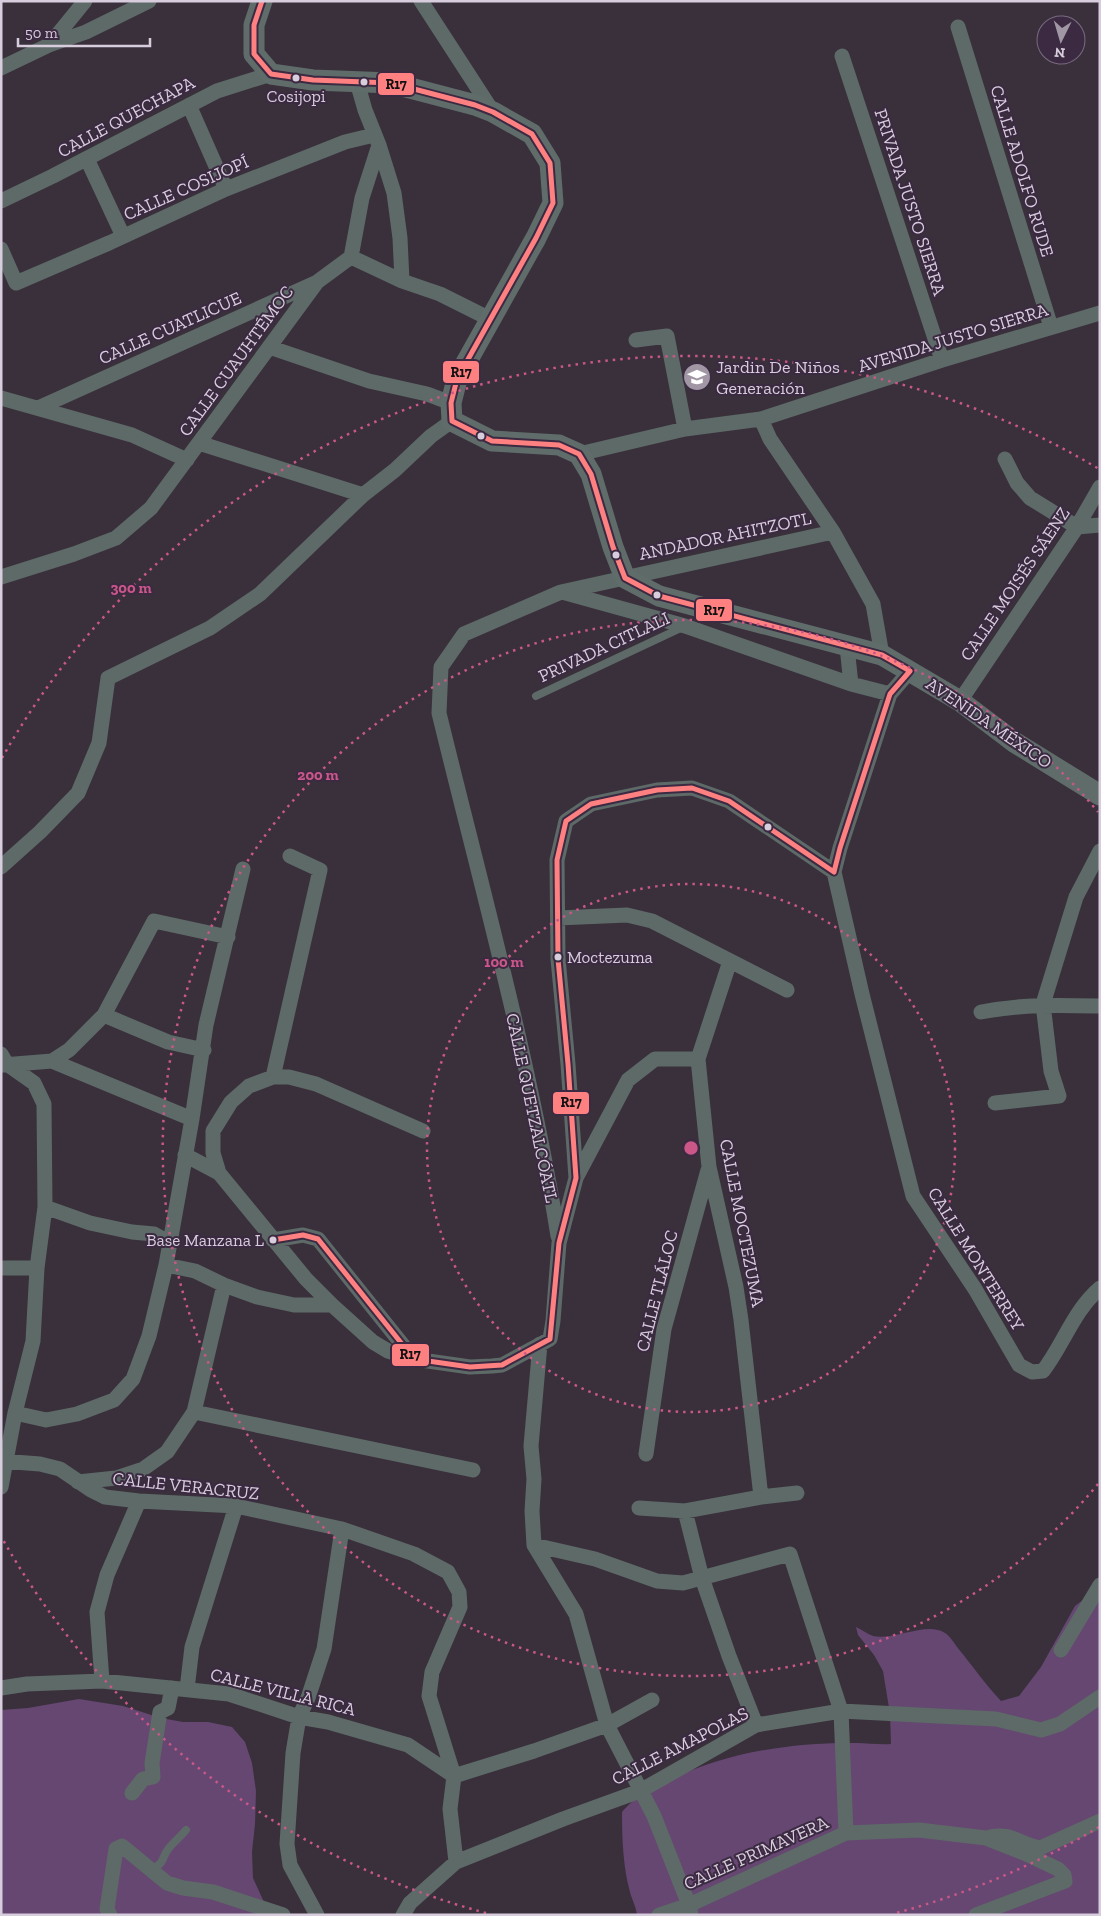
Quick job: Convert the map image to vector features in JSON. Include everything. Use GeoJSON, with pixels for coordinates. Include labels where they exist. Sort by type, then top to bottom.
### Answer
{"type":"FeatureCollection","features":[{"type":"Feature","properties":{"kind":"street"},"geometry":{"type":"LineString","coordinates":[[49,45],[85,1]]}},
{"type":"Feature","properties":{"kind":"street"},"geometry":{"type":"LineString","coordinates":[[1,68],[49,45],[86,32],[149,1]]}},
{"type":"Feature","properties":{"kind":"street"},"geometry":{"type":"LineString","coordinates":[[1,867],[40,832],[78,793],[99,743],[108,678],[210,628],[260,594],[363,495],[395,470],[431,436],[452,412],[457,379],[536,238],[553,203],[550,163],[532,134],[494,112],[475,104],[391,83],[313,80],[271,74],[254,54],[254,25],[262,1]]}},
{"type":"Feature","properties":{"kind":"street"},"geometry":{"type":"LineString","coordinates":[[421,1],[494,112]]}},
{"type":"Feature","properties":{"kind":"street","name":"CALLE ADOLFO RUDE"},"geometry":{"type":"LineString","coordinates":[[958,27],[1051,327]]}},
{"type":"Feature","properties":{"kind":"street","name":"PRIVADA JUSTO SIERRA"},"geometry":{"type":"LineString","coordinates":[[842,56],[942,360]]}},
{"type":"Feature","properties":{"kind":"street","name":"CALLE QUECHAPA"},"geometry":{"type":"LineString","coordinates":[[1,201],[217,90],[271,74]]}},
{"type":"Feature","properties":{"kind":"street"},"geometry":{"type":"LineString","coordinates":[[357,82],[394,193],[400,238],[402,281]]}},
{"type":"Feature","properties":{"kind":"street"},"geometry":{"type":"LineString","coordinates":[[189,105],[226,189]]}},
{"type":"Feature","properties":{"kind":"street"},"geometry":{"type":"LineString","coordinates":[[377,140],[362,198],[351,257],[402,281],[440,294],[490,319]]}},
{"type":"Feature","properties":{"kind":"street","name":"CALLE COSIJOPÍ"},"geometry":{"type":"LineString","coordinates":[[1,248],[16,283],[226,189],[345,142],[377,140]]}},
{"type":"Feature","properties":{"kind":"street"},"geometry":{"type":"LineString","coordinates":[[86,158],[123,236]]}},
{"type":"Feature","properties":{"kind":"street","name":"CALLE CUAUHTÉMOC"},"geometry":{"type":"LineString","coordinates":[[1,577],[74,554],[116,538],[151,508],[317,282],[351,257]]}},
{"type":"Feature","properties":{"kind":"street","name":"CALLE CUATLICUE"},"geometry":{"type":"LineString","coordinates":[[38,408],[317,282]]}},
{"type":"Feature","properties":{"kind":"street","name":"AVENIDA JUSTO SIERRA"},"geometry":{"type":"LineString","coordinates":[[579,454],[685,429],[761,419],[942,360],[1100,313]]}},
{"type":"Feature","properties":{"kind":"street"},"geometry":{"type":"LineString","coordinates":[[636,340],[667,336],[685,429]]}},
{"type":"Feature","properties":{"kind":"street"},"geometry":{"type":"LineString","coordinates":[[269,347],[369,381],[427,394],[492,441],[559,445],[579,454],[591,474],[613,547],[625,578],[659,596],[847,647],[851,684]]}},
{"type":"Feature","properties":{"kind":"street"},"geometry":{"type":"LineString","coordinates":[[1,398],[132,435],[187,460]]}},
{"type":"Feature","properties":{"kind":"street"},"geometry":{"type":"LineString","coordinates":[[761,419],[770,439],[833,532],[873,604],[882,655]]}},
{"type":"Feature","properties":{"kind":"street"},"geometry":{"type":"LineString","coordinates":[[200,443],[363,495]]}},
{"type":"Feature","properties":{"kind":"street"},"geometry":{"type":"LineString","coordinates":[[1006,459],[1017,483],[1030,498],[1077,527],[1100,525]]}},
{"type":"Feature","properties":{"kind":"street","name":"CALLE MOISÉS SÁENZ"},"geometry":{"type":"LineString","coordinates":[[960,701],[1077,527],[1100,487]]}},
{"type":"Feature","properties":{"kind":"street","name":"ANDADOR AHITZOTL"},"geometry":{"type":"LineString","coordinates":[[561,592],[833,532]]}},
{"type":"Feature","properties":{"kind":"street"},"geometry":{"type":"LineString","coordinates":[[561,592],[685,626],[851,684],[890,694]]}},
{"type":"Feature","properties":{"kind":"street","name":"CALLE QUETZALCÓATL"},"geometry":{"type":"LineString","coordinates":[[559,1243],[547,1168],[520,1046],[439,713],[441,667],[464,634],[561,592]]}},
{"type":"Feature","properties":{"kind":"street","name":"AVENIDA MÉXICO"},"geometry":{"type":"LineString","coordinates":[[847,647],[882,655],[960,701],[1014,742],[1100,795]]}},
{"type":"Feature","properties":{"kind":"street"},"geometry":{"type":"LineString","coordinates":[[834,872],[890,694],[910,672]]}},
{"type":"Feature","properties":{"kind":"street","name":"CALLE QUETZALCÓATL"},"geometry":{"type":"LineString","coordinates":[[559,1243],[576,1178],[558,959],[556,860],[566,821],[591,804],[657,790],[692,788],[729,801],[834,872]]}},
{"type":"Feature","properties":{"kind":"street"},"geometry":{"type":"LineString","coordinates":[[994,1103],[1060,1096],[1051,1071],[1043,1004],[1076,897],[1100,851]]}},
{"type":"Feature","properties":{"kind":"street"},"geometry":{"type":"LineString","coordinates":[[273,1077],[320,870],[290,856]]}},
{"type":"Feature","properties":{"kind":"street"},"geometry":{"type":"LineString","coordinates":[[15,1412],[46,1420],[77,1414],[114,1400],[133,1380],[149,1336],[166,1265],[204,1050],[206,1025],[243,869]]}},
{"type":"Feature","properties":{"kind":"street","name":"CALLE MONTERREY"},"geometry":{"type":"LineString","coordinates":[[834,872],[862,994],[913,1196],[975,1289],[1019,1365],[1032,1372],[1043,1371],[1055,1356],[1075,1317],[1100,1288]]}},
{"type":"Feature","properties":{"kind":"street"},"geometry":{"type":"LineString","coordinates":[[558,918],[627,915],[652,921],[787,990]]}},
{"type":"Feature","properties":{"kind":"street"},"geometry":{"type":"LineString","coordinates":[[52,1061],[68,1050],[104,1015],[154,921],[228,938]]}},
{"type":"Feature","properties":{"kind":"street","name":"CALLE MOCTEZUMA"},"geometry":{"type":"LineString","coordinates":[[730,961],[698,1059],[709,1168],[736,1287],[761,1497]]}},
{"type":"Feature","properties":{"kind":"street"},"geometry":{"type":"LineString","coordinates":[[981,1012],[1013,1006],[1043,1004],[1100,1006]]}},
{"type":"Feature","properties":{"kind":"street"},"geometry":{"type":"LineString","coordinates":[[104,1015],[168,1042],[204,1050]]}},
{"type":"Feature","properties":{"kind":"street"},"geometry":{"type":"LineString","coordinates":[[576,1178],[628,1080],[655,1059],[698,1059]]}},
{"type":"Feature","properties":{"kind":"street"},"geometry":{"type":"LineString","coordinates":[[3,1061],[52,1061],[192,1119]]}},
{"type":"Feature","properties":{"kind":"street"},"geometry":{"type":"LineString","coordinates":[[1,1487],[3,1461],[33,1341],[37,1268],[45,1207],[44,1104],[34,1083],[3,1061]]}},
{"type":"Feature","properties":{"kind":"street"},"geometry":{"type":"LineString","coordinates":[[423,1131],[316,1084],[289,1077],[273,1077],[249,1086],[231,1102],[214,1131],[213,1152],[219,1173],[306,1279],[373,1342],[388,1351],[414,1359],[470,1367],[502,1365],[550,1340],[559,1243]]}},
{"type":"Feature","properties":{"kind":"street"},"geometry":{"type":"LineString","coordinates":[[185,1155],[219,1173]]}},
{"type":"Feature","properties":{"kind":"street","name":"CALLE TLÁLOC"},"geometry":{"type":"LineString","coordinates":[[646,1454],[664,1329],[709,1168]]}},
{"type":"Feature","properties":{"kind":"street"},"geometry":{"type":"LineString","coordinates":[[45,1207],[90,1223],[132,1232],[154,1234],[170,1243]]}},
{"type":"Feature","properties":{"kind":"street"},"geometry":{"type":"LineString","coordinates":[[273,1240],[303,1235],[318,1240],[414,1359]]}},
{"type":"Feature","properties":{"kind":"street"},"geometry":{"type":"LineString","coordinates":[[166,1265],[195,1271],[224,1285],[257,1297],[294,1305],[332,1305]]}},
{"type":"Feature","properties":{"kind":"street"},"geometry":{"type":"LineString","coordinates":[[1,1268],[37,1268]]}},
{"type":"Feature","properties":{"kind":"street"},"geometry":{"type":"LineString","coordinates":[[78,1482],[116,1478],[143,1469],[166,1452],[194,1412],[224,1285]]}},
{"type":"Feature","properties":{"kind":"street"},"geometry":{"type":"LineString","coordinates":[[540,1344],[531,1446],[534,1479],[532,1511],[534,1545],[576,1614],[607,1725],[654,1816],[690,1910]]}},
{"type":"Feature","properties":{"kind":"street"},"geometry":{"type":"LineString","coordinates":[[194,1412],[473,1470]]}},
{"type":"Feature","properties":{"kind":"street","name":"CALLE VERACRUZ"},"geometry":{"type":"LineString","coordinates":[[3,1461],[40,1464],[60,1469],[78,1482],[105,1497],[139,1501],[236,1506],[342,1529],[414,1554],[448,1572],[459,1592],[460,1607],[432,1672],[429,1696],[454,1776]]}},
{"type":"Feature","properties":{"kind":"street"},"geometry":{"type":"LineString","coordinates":[[638,1508],[685,1511],[761,1497],[797,1493]]}},
{"type":"Feature","properties":{"kind":"street"},"geometry":{"type":"LineString","coordinates":[[102,1681],[97,1612],[107,1574],[139,1501]]}},
{"type":"Feature","properties":{"kind":"street"},"geometry":{"type":"LineString","coordinates":[[132,1793],[143,1779],[153,1777],[152,1763],[160,1712],[168,1708],[180,1688],[236,1506]]}},
{"type":"Feature","properties":{"kind":"street"},"geometry":{"type":"LineString","coordinates":[[685,1511],[702,1578],[728,1656],[756,1725]]}},
{"type":"Feature","properties":{"kind":"street"},"geometry":{"type":"LineString","coordinates":[[317,1915],[290,1865],[287,1844],[293,1753],[300,1717],[324,1648],[342,1529]]}},
{"type":"Feature","properties":{"kind":"street"},"geometry":{"type":"LineString","coordinates":[[534,1545],[595,1559],[657,1581],[683,1583],[790,1554],[841,1712],[846,1833]]}},
{"type":"Feature","properties":{"kind":"street"},"geometry":{"type":"LineString","coordinates":[[1062,1650],[1100,1585]]}},
{"type":"Feature","properties":{"kind":"street","name":"CALLE VILLA RICA"},"geometry":{"type":"LineString","coordinates":[[1,1688],[27,1684],[102,1681],[229,1694],[300,1717],[328,1722],[408,1744],[454,1776]]}},
{"type":"Feature","properties":{"kind":"street","name":"CALLE AMAPOLAS"},"geometry":{"type":"LineString","coordinates":[[402,1915],[410,1903],[456,1862],[563,1819],[640,1791],[756,1725],[841,1712],[996,1719],[1041,1730],[1060,1724],[1100,1697]]}},
{"type":"Feature","properties":{"kind":"street"},"geometry":{"type":"LineString","coordinates":[[456,1862],[450,1809],[454,1776],[534,1751],[607,1725],[652,1700]]}},
{"type":"Feature","properties":{"kind":"street"},"geometry":{"type":"LineString","coordinates":[[986,1838],[1000,1835],[1011,1836],[1031,1847],[1040,1848],[1100,1821]]}},
{"type":"Feature","properties":{"kind":"street","name":"CALLE PRIMAVERA"},"geometry":{"type":"LineString","coordinates":[[659,1915],[690,1910],[846,1833],[919,1830],[986,1838],[1058,1869],[1064,1875],[1065,1881],[976,1915]]}},
{"type":"Feature","properties":{"kind":"street"},"geometry":{"type":"LineString","coordinates":[[110,1915],[107,1909],[116,1849],[122,1846],[167,1884],[212,1892],[283,1915]]}},
{"type":"Feature","properties":{"kind":"lane","name":"PRIVADA CITLALI"},"geometry":{"type":"LineString","coordinates":[[536,696],[685,626]]}},
{"type":"Feature","properties":{"kind":"lane"},"geometry":{"type":"LineString","coordinates":[[151,1869],[160,1865],[165,1859],[167,1851],[186,1830]]}},
{"type":"Feature","properties":{"kind":"shaded area"},"geometry":{"type":"Polygon","coordinates":[[[1100,1587],[1100,1915],[637,1915],[624,1863],[622,1812],[640,1796],[684,1773],[732,1757],[756,1752],[781,1747],[832,1743],[891,1744],[890,1714],[883,1671],[874,1655],[858,1635],[856,1627],[873,1636],[882,1637],[929,1629],[945,1633],[1001,1701],[1019,1696],[1041,1667],[1075,1606],[1100,1587]]]}},
{"type":"Feature","properties":{"kind":"shaded area"},"geometry":{"type":"Polygon","coordinates":[[[79,1699],[123,1706],[161,1718],[183,1722],[208,1722],[232,1727],[245,1742],[252,1763],[256,1791],[252,1852],[253,1878],[270,1915],[1,1915],[1,1710],[28,1708],[79,1699]]]}},
{"type":"Feature","properties":{"kind":"transit line","name":"R17"},"geometry":{"type":"LineString","coordinates":[[262,1],[254,25],[254,54],[271,74],[313,80],[391,83],[475,105],[493,112],[532,134],[550,163],[553,203],[536,238],[457,379],[451,403],[452,421],[492,441],[559,445],[579,454],[591,474],[613,547],[625,578],[659,596],[882,655],[910,671]]}},
{"type":"Feature","properties":{"kind":"transit line","name":"R17"},"geometry":{"type":"LineString","coordinates":[[834,872],[890,694],[910,671]]}},
{"type":"Feature","properties":{"kind":"transit line","name":"R17"},"geometry":{"type":"LineString","coordinates":[[273,1240],[303,1235],[318,1239],[414,1359],[470,1367],[502,1365],[550,1339],[559,1243],[576,1178],[558,959],[557,860],[566,821],[591,804],[657,790],[692,788],[729,801],[834,872]]}},
{"type":"Feature","properties":{"kind":"place","name":"Cosijopi"},"geometry":{"type":"Point","coordinates":[296,78]}},
{"type":"Feature","properties":{"kind":"place","name":"Jardin De Niños Generación"},"geometry":{"type":"Point","coordinates":[697,377]}},
{"type":"Feature","properties":{"kind":"place","name":"Moctezuma"},"geometry":{"type":"Point","coordinates":[558,957]}},
{"type":"Feature","properties":{"kind":"place","name":"Base Manzana L"},"geometry":{"type":"Point","coordinates":[273,1240]}}]}
